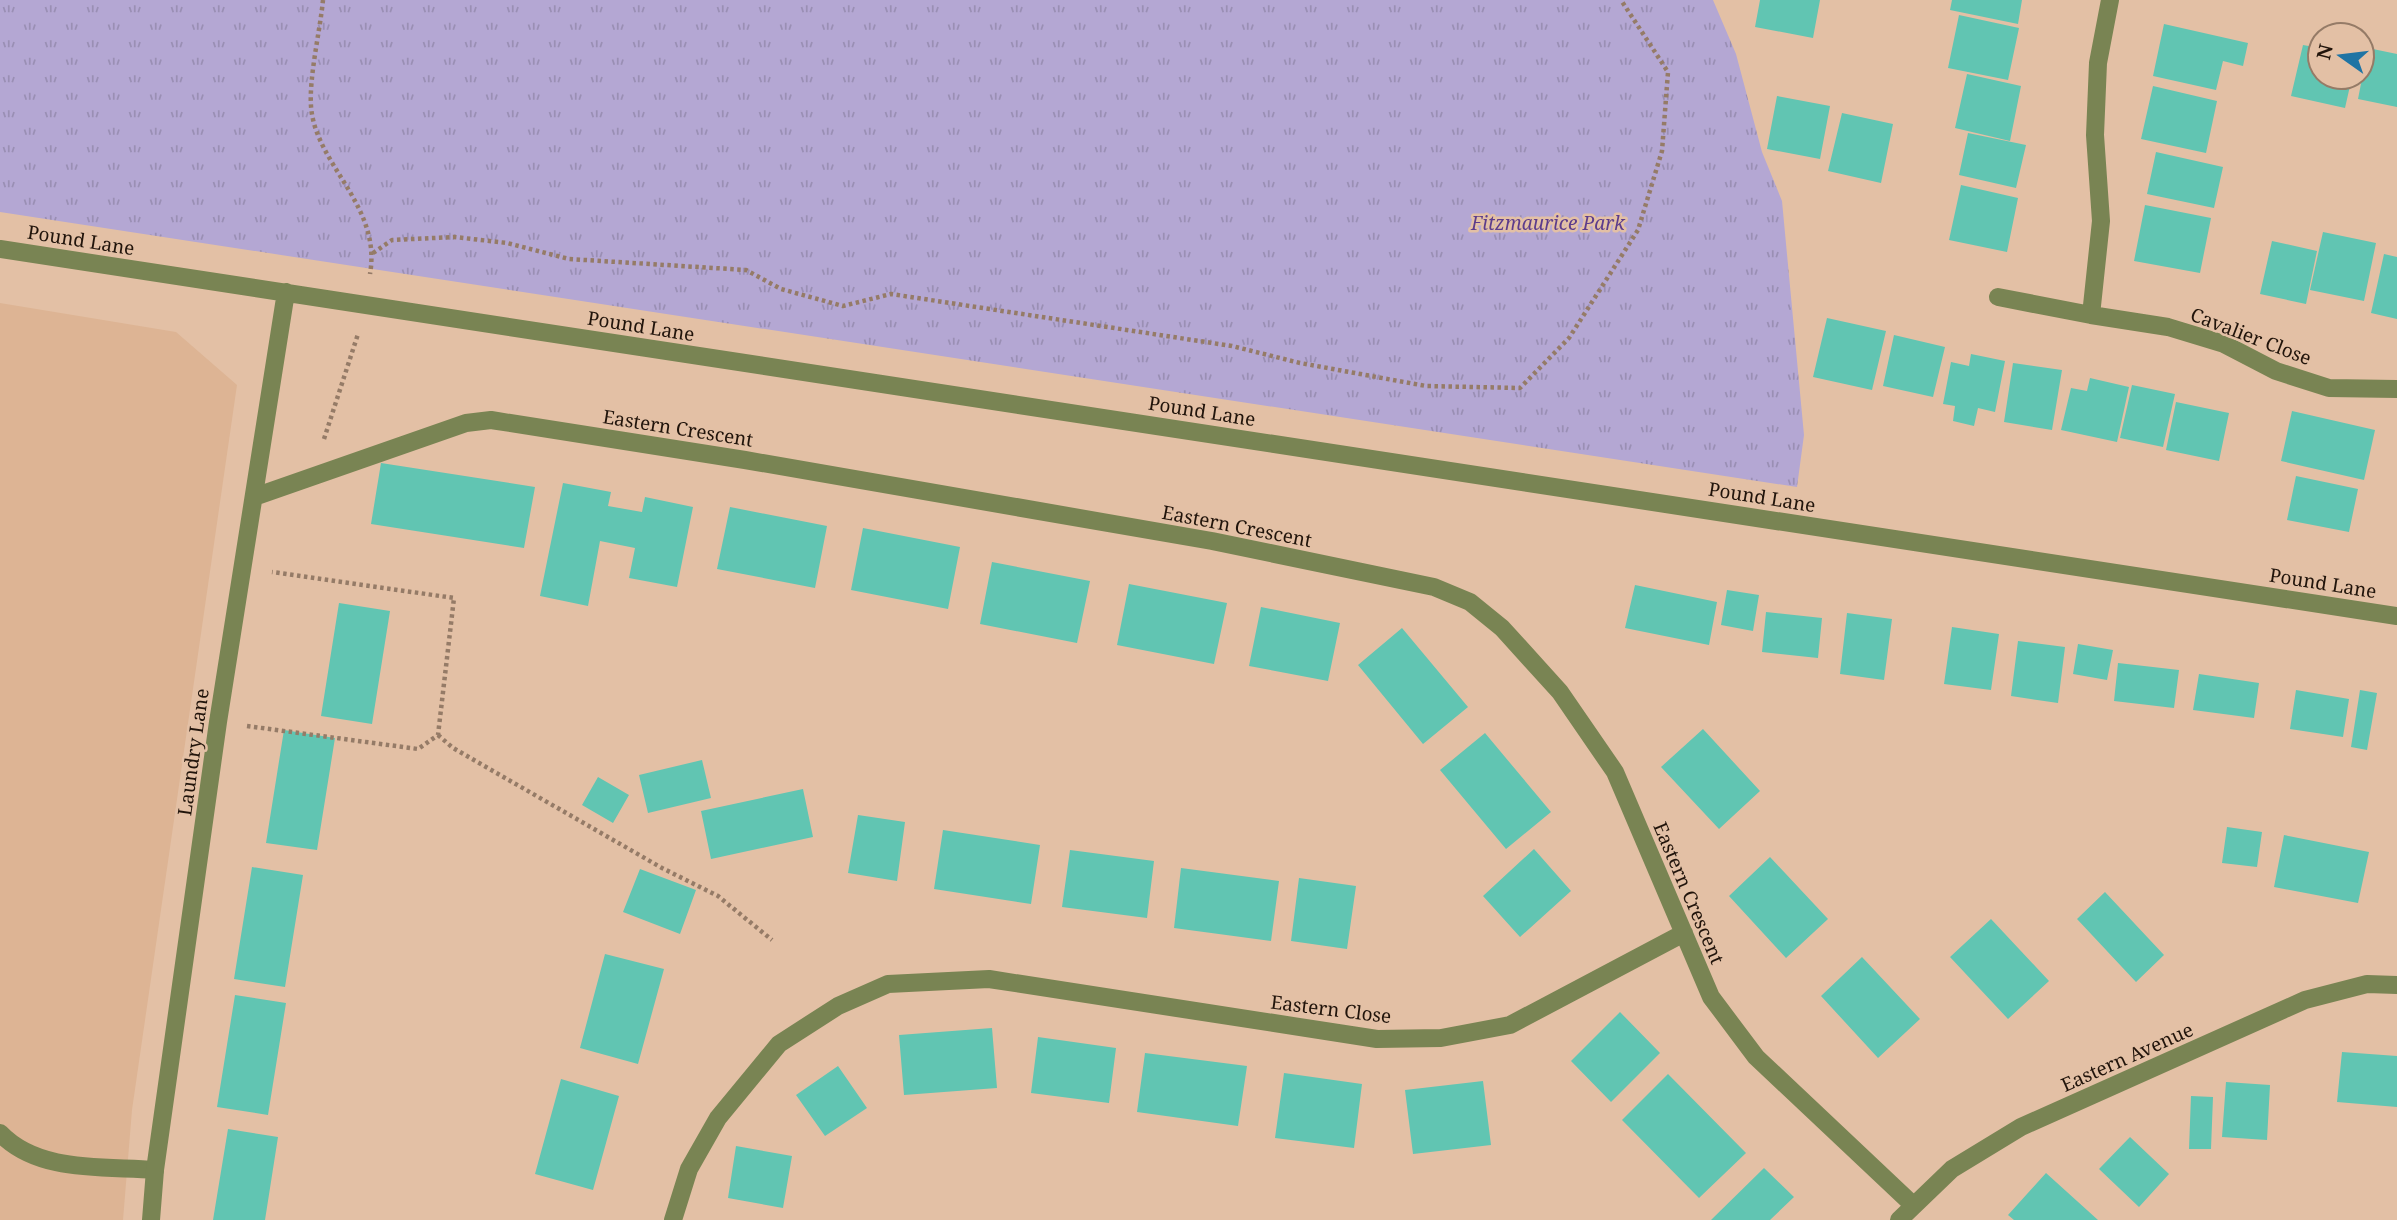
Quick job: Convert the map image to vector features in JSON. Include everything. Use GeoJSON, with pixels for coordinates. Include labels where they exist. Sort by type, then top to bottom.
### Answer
{"type":"FeatureCollection","features":[{"type":"Feature","properties":{"kind":"street"},"geometry":{"type":"LineString","coordinates":[[2091,315],[2101,221],[2095,135],[2098,63],[2110,0]]}},
{"type":"Feature","properties":{"kind":"street","name":"Pound Lane"},"geometry":{"type":"LineString","coordinates":[[0,249],[2397,616]]}},
{"type":"Feature","properties":{"kind":"street","name":"Laundry Lane"},"geometry":{"type":"LineString","coordinates":[[151,1220],[155,1170],[218,722],[286,292]]}},
{"type":"Feature","properties":{"kind":"street","name":"Cavalier Close"},"geometry":{"type":"LineString","coordinates":[[1998,297],[2168,327],[2224,344],[2276,371],[2329,388],[2397,389]]}},
{"type":"Feature","properties":{"kind":"street","name":"Eastern Crescent"},"geometry":{"type":"LineString","coordinates":[[254,497],[310,480],[466,423],[491,420],[744,460],[1212,541],[1434,587],[1470,602],[1502,628],[1560,692],[1615,772],[1711,998],[1756,1057],[1912,1205]]}},
{"type":"Feature","properties":{"kind":"street","name":"Eastern Close"},"geometry":{"type":"LineString","coordinates":[[673,1220],[689,1169],[718,1118],[779,1044],[838,1006],[888,984],[989,979],[1377,1039],[1441,1038],[1510,1025],[1684,933]]}},
{"type":"Feature","properties":{"kind":"street","name":"Eastern Avenue"},"geometry":{"type":"LineString","coordinates":[[1899,1220],[1952,1169],[2033,1121],[2305,1000],[2367,984],[2397,985]]}},
{"type":"Feature","properties":{"kind":"street"},"geometry":{"type":"LineString","coordinates":[[0,1133],[12,1145],[50,1163],[155,1170]]}},
{"type":"Feature","properties":{"kind":"path"},"geometry":{"type":"LineString","coordinates":[[310,480],[354,348],[365,304],[373,253],[367,225],[318,132],[311,106],[324,0]]}},
{"type":"Feature","properties":{"kind":"path"},"geometry":{"type":"LineString","coordinates":[[373,253],[392,240],[455,237],[507,243],[569,258],[746,270],[781,289],[843,306],[891,294],[1232,346],[1300,363],[1426,386],[1520,388],[1569,338],[1638,230],[1662,150],[1668,72],[1621,0]]}},
{"type":"Feature","properties":{"kind":"path"},"geometry":{"type":"LineString","coordinates":[[218,722],[418,749],[438,735],[454,598],[243,568]]}},
{"type":"Feature","properties":{"kind":"path"},"geometry":{"type":"LineString","coordinates":[[438,735],[487,768],[662,868],[718,895],[772,940]]}},
{"type":"Feature","properties":{"kind":"shaded area"},"geometry":{"type":"Polygon","coordinates":[[[0,303],[176,332],[237,385],[132,1110],[123,1220],[0,1220],[0,303]]]}},
{"type":"Feature","properties":{"kind":"green space","name":"Fitzmaurice Park"},"geometry":{"type":"Polygon","coordinates":[[[0,0],[1713,0],[1736,54],[1762,152],[1782,201],[1804,435],[1797,487],[0,212],[0,0]]]}},
{"type":"Feature","properties":{"kind":"building"},"geometry":{"type":"Polygon","coordinates":[[[1760,0],[1820,0],[1813,38],[1755,27],[1760,0]]]}},
{"type":"Feature","properties":{"kind":"building"},"geometry":{"type":"Polygon","coordinates":[[[1952,0],[2022,0],[2018,24],[1950,10],[1952,0]]]}},
{"type":"Feature","properties":{"kind":"building"},"geometry":{"type":"Polygon","coordinates":[[[1959,15],[2019,28],[2008,80],[1948,68],[1959,15]]]}},
{"type":"Feature","properties":{"kind":"building"},"geometry":{"type":"Polygon","coordinates":[[[2164,24],[2248,43],[2243,66],[2223,61],[2216,90],[2153,76],[2164,24]]]}},
{"type":"Feature","properties":{"kind":"building"},"geometry":{"type":"Polygon","coordinates":[[[2303,45],[2306,46],[2306,91],[2349,91],[2345,108],[2291,96],[2303,45]]]}},
{"type":"Feature","properties":{"kind":"building"},"geometry":{"type":"Polygon","coordinates":[[[2376,50],[2397,54],[2397,107],[2358,99],[2360,91],[2376,91],[2376,50]]]}},
{"type":"Feature","properties":{"kind":"building"},"geometry":{"type":"Polygon","coordinates":[[[1967,74],[2021,86],[2010,141],[1955,128],[1967,74]]]}},
{"type":"Feature","properties":{"kind":"building"},"geometry":{"type":"Polygon","coordinates":[[[2153,86],[2217,101],[2206,153],[2141,139],[2153,86]]]}},
{"type":"Feature","properties":{"kind":"building"},"geometry":{"type":"Polygon","coordinates":[[[1777,96],[1830,106],[1820,159],[1767,149],[1777,96]]]}},
{"type":"Feature","properties":{"kind":"building"},"geometry":{"type":"Polygon","coordinates":[[[1842,113],[1893,124],[1881,183],[1828,171],[1842,113]]]}},
{"type":"Feature","properties":{"kind":"building"},"geometry":{"type":"Polygon","coordinates":[[[1968,133],[2026,145],[2016,188],[1959,175],[1968,133]]]}},
{"type":"Feature","properties":{"kind":"building"},"geometry":{"type":"Polygon","coordinates":[[[2156,152],[2223,167],[2214,208],[2147,194],[2156,152]]]}},
{"type":"Feature","properties":{"kind":"building"},"geometry":{"type":"Polygon","coordinates":[[[1961,185],[2018,198],[2007,252],[1949,240],[1961,185]]]}},
{"type":"Feature","properties":{"kind":"building"},"geometry":{"type":"Polygon","coordinates":[[[2145,205],[2211,218],[2200,273],[2134,261],[2145,205]]]}},
{"type":"Feature","properties":{"kind":"building"},"geometry":{"type":"Polygon","coordinates":[[[2323,232],[2376,243],[2364,301],[2310,290],[2323,232]]]}},
{"type":"Feature","properties":{"kind":"building"},"geometry":{"type":"Polygon","coordinates":[[[2272,241],[2317,251],[2306,304],[2260,294],[2272,241]]]}},
{"type":"Feature","properties":{"kind":"building"},"geometry":{"type":"Polygon","coordinates":[[[2384,254],[2397,257],[2397,319],[2371,313],[2384,254]]]}},
{"type":"Feature","properties":{"kind":"building"},"geometry":{"type":"Polygon","coordinates":[[[1827,318],[1886,331],[1872,390],[1813,377],[1827,318]]]}},
{"type":"Feature","properties":{"kind":"building"},"geometry":{"type":"Polygon","coordinates":[[[1894,335],[1945,347],[1933,397],[1883,386],[1894,335]]]}},
{"type":"Feature","properties":{"kind":"building"},"geometry":{"type":"Polygon","coordinates":[[[1971,354],[2005,361],[1995,412],[1978,408],[1974,426],[1953,421],[1955,406],[1943,404],[1951,362],[1969,366],[1971,354]]]}},
{"type":"Feature","properties":{"kind":"building"},"geometry":{"type":"Polygon","coordinates":[[[2013,363],[2062,370],[2052,430],[2004,422],[2013,363]]]}},
{"type":"Feature","properties":{"kind":"building"},"geometry":{"type":"Polygon","coordinates":[[[2090,378],[2129,387],[2117,442],[2061,430],[2071,388],[2087,391],[2090,378]]]}},
{"type":"Feature","properties":{"kind":"building"},"geometry":{"type":"Polygon","coordinates":[[[2132,385],[2175,394],[2163,447],[2120,438],[2132,385]]]}},
{"type":"Feature","properties":{"kind":"building"},"geometry":{"type":"Polygon","coordinates":[[[2176,402],[2229,413],[2219,461],[2166,450],[2176,402]]]}},
{"type":"Feature","properties":{"kind":"building"},"geometry":{"type":"Polygon","coordinates":[[[2292,411],[2375,430],[2364,480],[2281,461],[2292,411]]]}},
{"type":"Feature","properties":{"kind":"building"},"geometry":{"type":"Polygon","coordinates":[[[381,463],[535,487],[524,548],[371,524],[381,463]]]}},
{"type":"Feature","properties":{"kind":"building"},"geometry":{"type":"Polygon","coordinates":[[[2296,476],[2358,489],[2349,532],[2287,520],[2296,476]]]}},
{"type":"Feature","properties":{"kind":"building"},"geometry":{"type":"Polygon","coordinates":[[[563,483],[611,492],[608,506],[642,512],[645,497],[693,507],[677,587],[629,578],[635,548],[600,541],[588,606],[540,596],[563,483]]]}},
{"type":"Feature","properties":{"kind":"building"},"geometry":{"type":"Polygon","coordinates":[[[730,507],[827,526],[815,588],[717,569],[730,507]]]}},
{"type":"Feature","properties":{"kind":"building"},"geometry":{"type":"Polygon","coordinates":[[[863,528],[960,547],[948,609],[851,590],[863,528]]]}},
{"type":"Feature","properties":{"kind":"building"},"geometry":{"type":"Polygon","coordinates":[[[992,562],[1090,581],[1077,643],[980,624],[992,562]]]}},
{"type":"Feature","properties":{"kind":"building"},"geometry":{"type":"Polygon","coordinates":[[[1129,584],[1227,603],[1214,664],[1117,645],[1129,584]]]}},
{"type":"Feature","properties":{"kind":"building"},"geometry":{"type":"Polygon","coordinates":[[[1635,585],[1717,602],[1709,645],[1625,628],[1635,585]]]}},
{"type":"Feature","properties":{"kind":"building"},"geometry":{"type":"Polygon","coordinates":[[[1727,590],[1759,595],[1753,631],[1721,625],[1727,590]]]}},
{"type":"Feature","properties":{"kind":"building"},"geometry":{"type":"Polygon","coordinates":[[[339,603],[390,611],[372,724],[321,716],[339,603]]]}},
{"type":"Feature","properties":{"kind":"building"},"geometry":{"type":"Polygon","coordinates":[[[1261,607],[1340,623],[1328,681],[1249,666],[1261,607]]]}},
{"type":"Feature","properties":{"kind":"building"},"geometry":{"type":"Polygon","coordinates":[[[1766,612],[1822,618],[1818,658],[1762,652],[1766,612]]]}},
{"type":"Feature","properties":{"kind":"building"},"geometry":{"type":"Polygon","coordinates":[[[1847,613],[1892,619],[1884,680],[1840,674],[1847,613]]]}},
{"type":"Feature","properties":{"kind":"building"},"geometry":{"type":"Polygon","coordinates":[[[1952,627],[1999,634],[1991,690],[1944,684],[1952,627]]]}},
{"type":"Feature","properties":{"kind":"building"},"geometry":{"type":"Polygon","coordinates":[[[1402,628],[1468,707],[1423,744],[1358,665],[1402,628]]]}},
{"type":"Feature","properties":{"kind":"building"},"geometry":{"type":"Polygon","coordinates":[[[2018,641],[2065,647],[2058,703],[2011,696],[2018,641]]]}},
{"type":"Feature","properties":{"kind":"building"},"geometry":{"type":"Polygon","coordinates":[[[2078,644],[2113,650],[2107,680],[2073,674],[2078,644]]]}},
{"type":"Feature","properties":{"kind":"building"},"geometry":{"type":"Polygon","coordinates":[[[2118,663],[2179,670],[2174,708],[2114,701],[2118,663]]]}},
{"type":"Feature","properties":{"kind":"building"},"geometry":{"type":"Polygon","coordinates":[[[2199,674],[2259,683],[2254,718],[2193,710],[2199,674]]]}},
{"type":"Feature","properties":{"kind":"building"},"geometry":{"type":"Polygon","coordinates":[[[2296,690],[2349,699],[2343,737],[2290,729],[2296,690]]]}},
{"type":"Feature","properties":{"kind":"building"},"geometry":{"type":"Polygon","coordinates":[[[2360,690],[2377,693],[2367,750],[2351,747],[2360,690]]]}},
{"type":"Feature","properties":{"kind":"building"},"geometry":{"type":"Polygon","coordinates":[[[1703,729],[1760,791],[1719,829],[1661,767],[1703,729]]]}},
{"type":"Feature","properties":{"kind":"building"},"geometry":{"type":"Polygon","coordinates":[[[284,730],[335,738],[317,850],[266,843],[284,730]]]}},
{"type":"Feature","properties":{"kind":"building"},"geometry":{"type":"Polygon","coordinates":[[[1485,733],[1551,812],[1506,849],[1440,770],[1485,733]]]}},
{"type":"Feature","properties":{"kind":"building"},"geometry":{"type":"Polygon","coordinates":[[[702,760],[711,798],[648,813],[639,775],[702,760]]]}},
{"type":"Feature","properties":{"kind":"building"},"geometry":{"type":"Polygon","coordinates":[[[598,777],[629,795],[613,823],[582,805],[598,777]]]}},
{"type":"Feature","properties":{"kind":"building"},"geometry":{"type":"Polygon","coordinates":[[[803,789],[813,837],[711,859],[701,811],[803,789]]]}},
{"type":"Feature","properties":{"kind":"building"},"geometry":{"type":"Polygon","coordinates":[[[858,815],[905,822],[897,881],[848,873],[858,815]]]}},
{"type":"Feature","properties":{"kind":"building"},"geometry":{"type":"Polygon","coordinates":[[[2227,827],[2262,832],[2257,867],[2222,863],[2227,827]]]}},
{"type":"Feature","properties":{"kind":"building"},"geometry":{"type":"Polygon","coordinates":[[[943,830],[1040,845],[1031,904],[934,889],[943,830]]]}},
{"type":"Feature","properties":{"kind":"building"},"geometry":{"type":"Polygon","coordinates":[[[2284,835],[2369,852],[2358,903],[2274,887],[2284,835]]]}},
{"type":"Feature","properties":{"kind":"building"},"geometry":{"type":"Polygon","coordinates":[[[1534,849],[1571,891],[1520,937],[1483,896],[1534,849]]]}},
{"type":"Feature","properties":{"kind":"building"},"geometry":{"type":"Polygon","coordinates":[[[1070,850],[1154,861],[1147,918],[1062,907],[1070,850]]]}},
{"type":"Feature","properties":{"kind":"building"},"geometry":{"type":"Polygon","coordinates":[[[1770,857],[1828,919],[1786,958],[1729,896],[1770,857]]]}},
{"type":"Feature","properties":{"kind":"building"},"geometry":{"type":"Polygon","coordinates":[[[252,867],[303,875],[285,987],[234,979],[252,867]]]}},
{"type":"Feature","properties":{"kind":"building"},"geometry":{"type":"Polygon","coordinates":[[[1181,868],[1279,881],[1271,941],[1174,928],[1181,868]]]}},
{"type":"Feature","properties":{"kind":"building"},"geometry":{"type":"Polygon","coordinates":[[[640,869],[696,890],[680,934],[623,912],[640,869]]]}},
{"type":"Feature","properties":{"kind":"building"},"geometry":{"type":"Polygon","coordinates":[[[1299,878],[1356,886],[1347,949],[1291,941],[1299,878]]]}},
{"type":"Feature","properties":{"kind":"building"},"geometry":{"type":"Polygon","coordinates":[[[2105,892],[2164,955],[2136,982],[2077,919],[2105,892]]]}},
{"type":"Feature","properties":{"kind":"building"},"geometry":{"type":"Polygon","coordinates":[[[1991,919],[2049,981],[2008,1019],[1950,957],[1991,919]]]}},
{"type":"Feature","properties":{"kind":"building"},"geometry":{"type":"Polygon","coordinates":[[[605,954],[664,969],[638,1064],[580,1048],[605,954]]]}},
{"type":"Feature","properties":{"kind":"building"},"geometry":{"type":"Polygon","coordinates":[[[1862,957],[1920,1019],[1878,1058],[1821,996],[1862,957]]]}},
{"type":"Feature","properties":{"kind":"building"},"geometry":{"type":"Polygon","coordinates":[[[235,995],[286,1003],[268,1115],[217,1107],[235,995]]]}},
{"type":"Feature","properties":{"kind":"building"},"geometry":{"type":"Polygon","coordinates":[[[1620,1012],[1660,1053],[1611,1102],[1571,1061],[1620,1012]]]}},
{"type":"Feature","properties":{"kind":"building"},"geometry":{"type":"Polygon","coordinates":[[[992,1028],[997,1088],[904,1095],[899,1035],[992,1028]]]}},
{"type":"Feature","properties":{"kind":"building"},"geometry":{"type":"Polygon","coordinates":[[[1038,1037],[1116,1048],[1109,1103],[1031,1093],[1038,1037]]]}},
{"type":"Feature","properties":{"kind":"building"},"geometry":{"type":"Polygon","coordinates":[[[2342,1052],[2397,1056],[2397,1107],[2337,1102],[2342,1052]]]}},
{"type":"Feature","properties":{"kind":"building"},"geometry":{"type":"Polygon","coordinates":[[[1145,1053],[1247,1066],[1238,1126],[1137,1112],[1145,1053]]]}},
{"type":"Feature","properties":{"kind":"building"},"geometry":{"type":"Polygon","coordinates":[[[838,1066],[867,1108],[825,1136],[796,1095],[838,1066]]]}},
{"type":"Feature","properties":{"kind":"building"},"geometry":{"type":"Polygon","coordinates":[[[1284,1073],[1362,1084],[1354,1148],[1275,1138],[1284,1073]]]}},
{"type":"Feature","properties":{"kind":"building"},"geometry":{"type":"Polygon","coordinates":[[[1668,1074],[1746,1153],[1699,1198],[1622,1120],[1668,1074]]]}},
{"type":"Feature","properties":{"kind":"building"},"geometry":{"type":"Polygon","coordinates":[[[561,1079],[619,1096],[593,1190],[535,1174],[561,1079]]]}},
{"type":"Feature","properties":{"kind":"building"},"geometry":{"type":"Polygon","coordinates":[[[1483,1081],[1491,1145],[1413,1154],[1405,1090],[1483,1081]]]}},
{"type":"Feature","properties":{"kind":"building"},"geometry":{"type":"Polygon","coordinates":[[[2226,1082],[2270,1085],[2267,1140],[2222,1137],[2226,1082]]]}},
{"type":"Feature","properties":{"kind":"building"},"geometry":{"type":"Polygon","coordinates":[[[2191,1096],[2213,1097],[2211,1149],[2189,1149],[2191,1096]]]}},
{"type":"Feature","properties":{"kind":"building"},"geometry":{"type":"Polygon","coordinates":[[[228,1129],[278,1137],[265,1220],[213,1220],[228,1129]]]}},
{"type":"Feature","properties":{"kind":"building"},"geometry":{"type":"Polygon","coordinates":[[[2130,1137],[2169,1174],[2139,1207],[2099,1169],[2130,1137]]]}},
{"type":"Feature","properties":{"kind":"building"},"geometry":{"type":"Polygon","coordinates":[[[736,1146],[792,1156],[783,1208],[728,1198],[736,1146]]]}},
{"type":"Feature","properties":{"kind":"building"},"geometry":{"type":"Polygon","coordinates":[[[1764,1168],[1794,1197],[1770,1220],[1711,1220],[1764,1168]]]}},
{"type":"Feature","properties":{"kind":"building"},"geometry":{"type":"Polygon","coordinates":[[[2046,1173],[2098,1220],[2014,1220],[2008,1215],[2046,1173]]]}}]}
